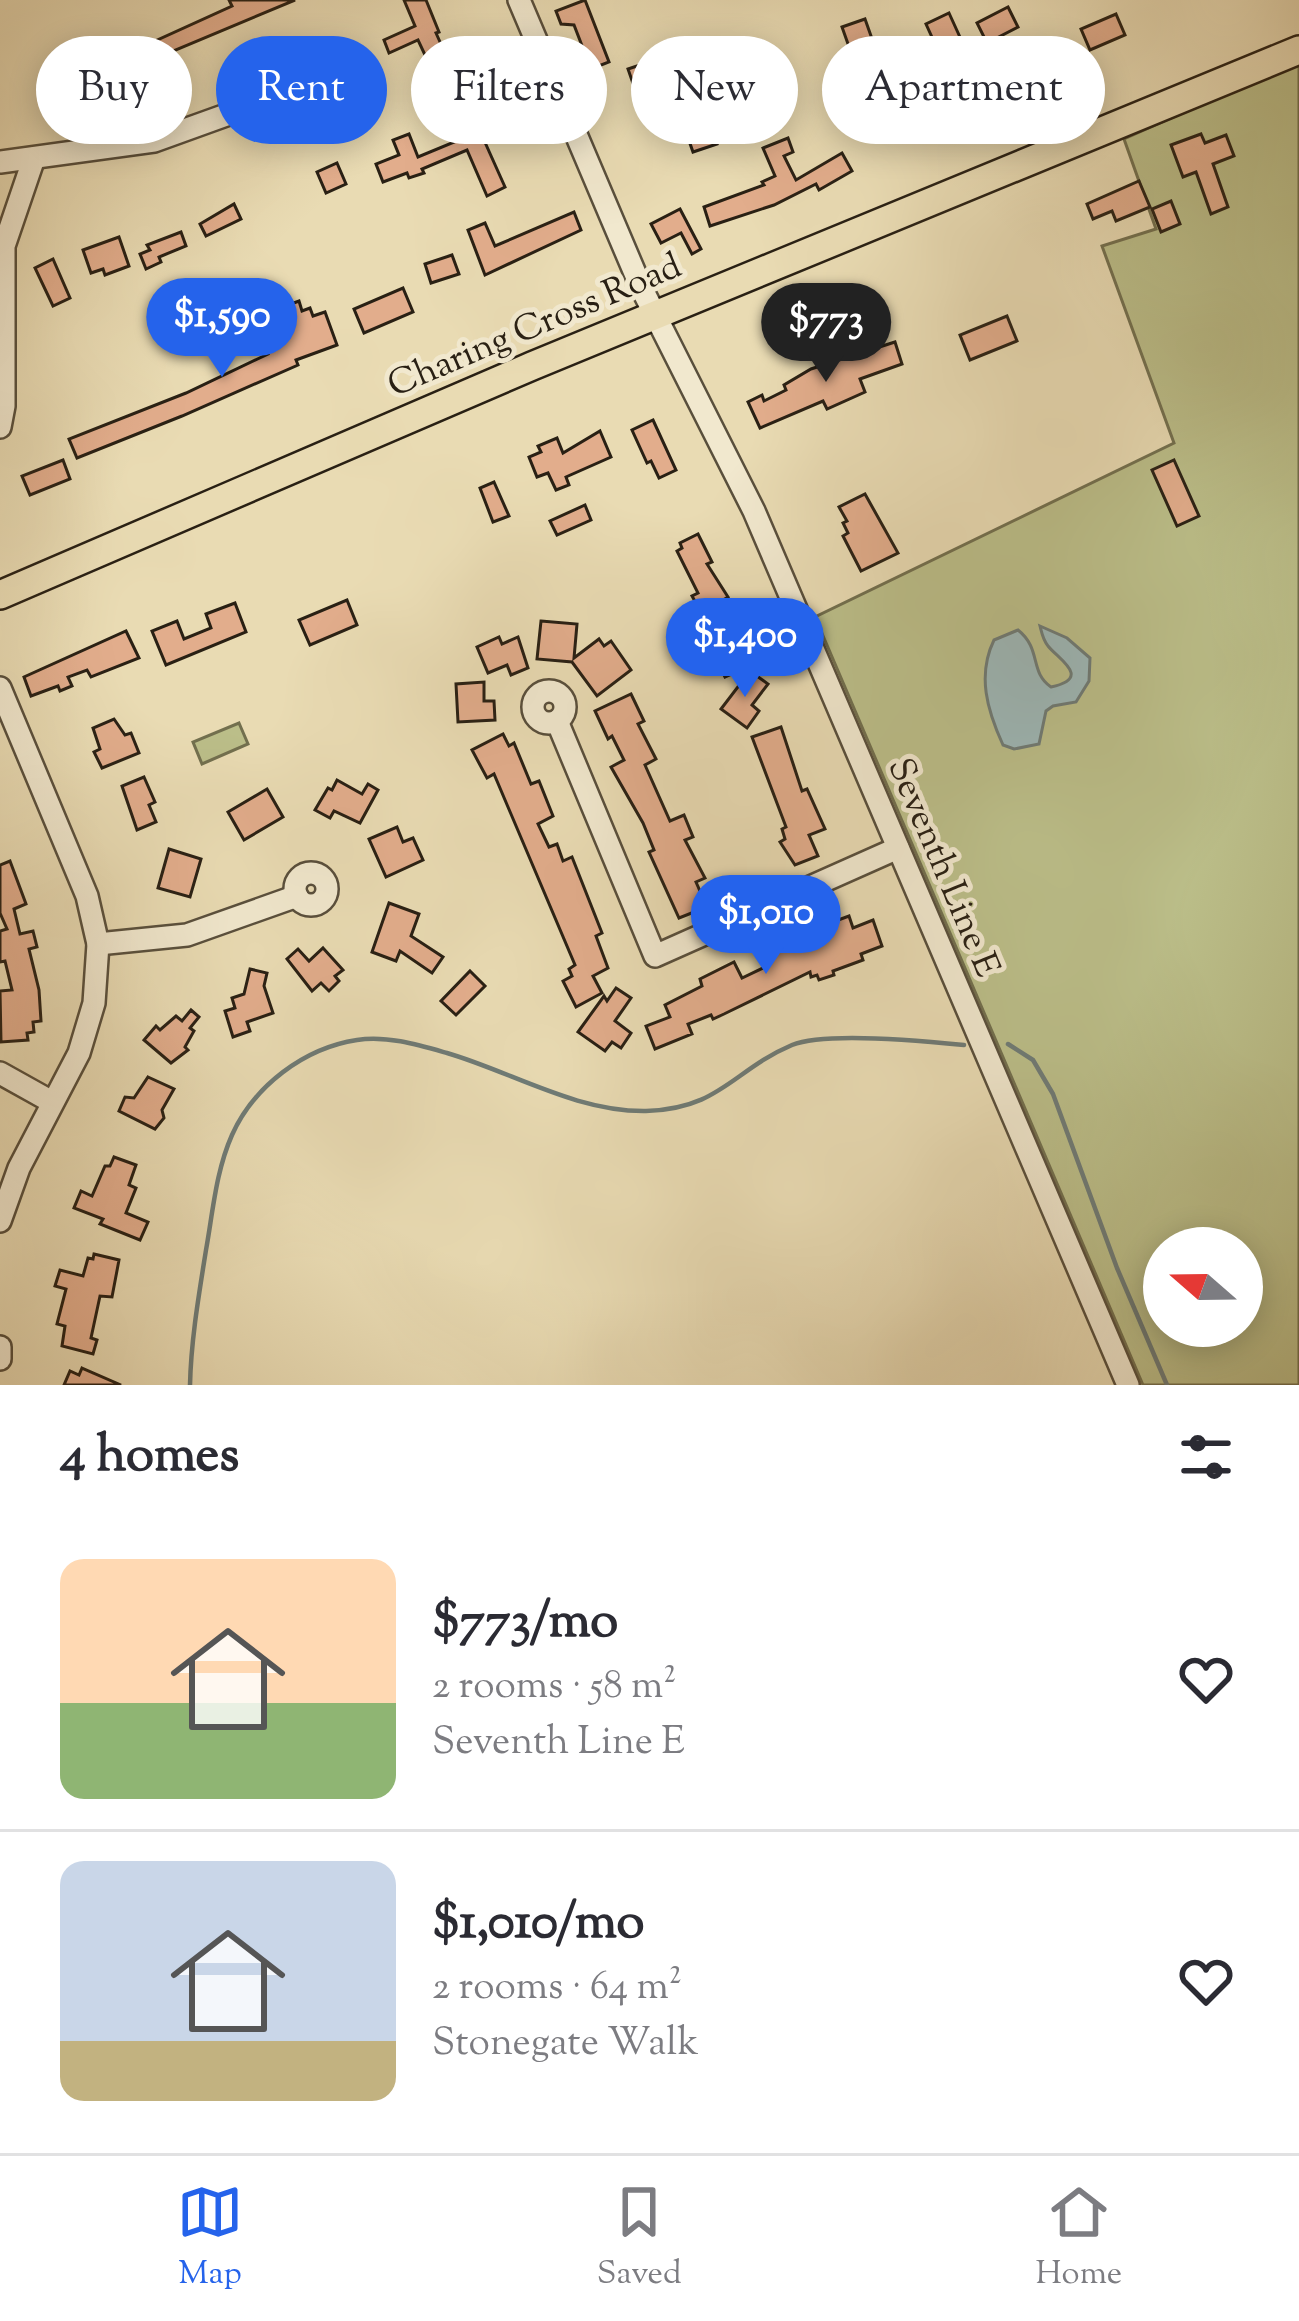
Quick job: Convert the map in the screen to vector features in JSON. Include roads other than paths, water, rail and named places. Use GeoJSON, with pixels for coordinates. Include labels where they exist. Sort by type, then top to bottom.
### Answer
{"type":"FeatureCollection","features":[{"type":"Feature","properties":{"kind":"main road","name":"Charing Cross Road"},"geometry":{"type":"LineString","coordinates":[[0,595],[658,314],[1299,50]]}},
{"type":"Feature","properties":{"kind":"street","name":"Seventh Line E"},"geometry":{"type":"LineString","coordinates":[[519,0],[640,285],[754,511],[1128,1385]]}},
{"type":"Feature","properties":{"kind":"street"},"geometry":{"type":"LineString","coordinates":[[0,162],[169,138],[216,120]]}},
{"type":"Feature","properties":{"kind":"street"},"geometry":{"type":"LineString","coordinates":[[0,427],[4,246],[34,158]]}},
{"type":"Feature","properties":{"kind":"street"},"geometry":{"type":"LineString","coordinates":[[0,688],[87,896],[98,944],[87,1030],[70,1074],[19,1168],[0,1221]]}},
{"type":"Feature","properties":{"kind":"street"},"geometry":{"type":"LineString","coordinates":[[557,721],[655,956],[898,848]]}},
{"type":"Feature","properties":{"kind":"street"},"geometry":{"type":"LineString","coordinates":[[98,944],[187,935],[297,896]]}},
{"type":"Feature","properties":{"kind":"street"},"geometry":{"type":"LineString","coordinates":[[0,1073],[52,1102]]}},
{"type":"Feature","properties":{"kind":"street"},"geometry":{"type":"LineString","coordinates":[[0,1347],[0,1359]]}},
{"type":"Feature","properties":{"kind":"water"},"geometry":{"type":"Polygon","coordinates":[[[1040,626],[1067,638],[1090,658],[1089,681],[1076,702],[1046,711],[1039,744],[1014,749],[1003,745],[992,719],[986,666],[994,640],[1018,630],[1030,645],[1044,681],[1051,687],[1070,679],[1069,668],[1046,644],[1040,626]]]}},
{"type":"Feature","properties":{"kind":"waterway"},"geometry":{"type":"LineString","coordinates":[[190,1385],[216,1191],[232,1135],[267,1086],[318,1051],[357,1040],[402,1042],[471,1061],[569,1098],[646,1111],[671,1109],[709,1096],[772,1055],[808,1041],[876,1038],[964,1045]]}},
{"type":"Feature","properties":{"kind":"waterway"},"geometry":{"type":"LineString","coordinates":[[1008,1044],[1033,1060],[1053,1094],[1117,1268],[1167,1385]]}}]}
